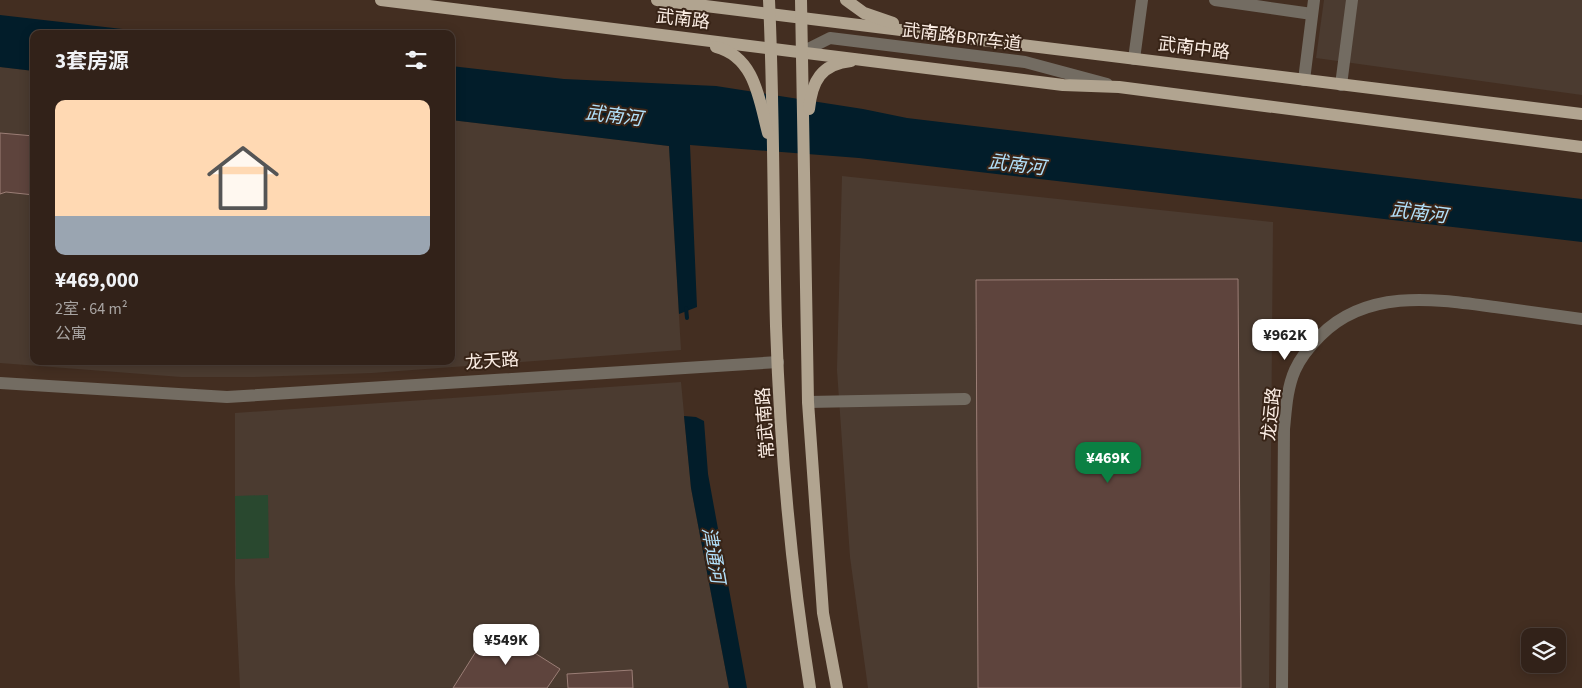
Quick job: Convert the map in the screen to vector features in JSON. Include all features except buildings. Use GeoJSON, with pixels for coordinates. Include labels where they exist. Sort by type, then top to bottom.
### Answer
{"type":"FeatureCollection","features":[{"type":"Feature","properties":{"kind":"main road","name":"武南路"},"geometry":{"type":"LineString","coordinates":[[381,0],[802,52]]}},
{"type":"Feature","properties":{"kind":"main road","name":"武南路"},"geometry":{"type":"LineString","coordinates":[[657,0],[769,6],[802,16]]}},
{"type":"Feature","properties":{"kind":"main road"},"geometry":{"type":"LineString","coordinates":[[802,0],[802,52],[806,91],[804,159],[808,402],[823,613],[837,688]]}},
{"type":"Feature","properties":{"kind":"main road"},"geometry":{"type":"LineString","coordinates":[[846,0],[864,13],[917,32]]}},
{"type":"Feature","properties":{"kind":"main road"},"geometry":{"type":"LineString","coordinates":[[769,6],[774,154]]}},
{"type":"Feature","properties":{"kind":"main road","name":"武南中路"},"geometry":{"type":"LineString","coordinates":[[802,16],[917,32],[1582,114]]}},
{"type":"Feature","properties":{"kind":"main road"},"geometry":{"type":"LineString","coordinates":[[676,36],[730,50],[749,69],[774,154]]}},
{"type":"Feature","properties":{"kind":"main road"},"geometry":{"type":"LineString","coordinates":[[802,52],[1063,85],[1119,87],[1582,147]]}},
{"type":"Feature","properties":{"kind":"main road"},"geometry":{"type":"LineString","coordinates":[[806,91],[821,72],[839,62],[864,59]]}},
{"type":"Feature","properties":{"kind":"main road","name":"常武南路"},"geometry":{"type":"LineString","coordinates":[[774,154],[778,362],[799,621],[810,688]]}},
{"type":"Feature","properties":{"kind":"street"},"geometry":{"type":"LineString","coordinates":[[1134,59],[1142,0]]}},
{"type":"Feature","properties":{"kind":"street"},"geometry":{"type":"LineString","coordinates":[[1216,0],[1312,14]]}},
{"type":"Feature","properties":{"kind":"street"},"geometry":{"type":"LineString","coordinates":[[1304,80],[1314,0]]}},
{"type":"Feature","properties":{"kind":"street"},"geometry":{"type":"LineString","coordinates":[[1342,84],[1352,0]]}},
{"type":"Feature","properties":{"kind":"street","name":"武南路BRT车道"},"geometry":{"type":"LineString","coordinates":[[802,52],[830,38],[1025,62],[1119,87]]}},
{"type":"Feature","properties":{"kind":"street","name":"龙运路"},"geometry":{"type":"LineString","coordinates":[[1282,688],[1284,429],[1287,397],[1292,379],[1309,347],[1331,325],[1367,306],[1401,299],[1441,299],[1582,319]]}},
{"type":"Feature","properties":{"kind":"street","name":"龙天路"},"geometry":{"type":"LineString","coordinates":[[0,383],[227,397],[778,362]]}},
{"type":"Feature","properties":{"kind":"street"},"geometry":{"type":"LineString","coordinates":[[808,402],[965,399]]}},
{"type":"Feature","properties":{"kind":"shaded area"},"geometry":{"type":"Polygon","coordinates":[[[1324,0],[1582,0],[1582,95],[1316,58],[1324,0]]]}},
{"type":"Feature","properties":{"kind":"shaded area"},"geometry":{"type":"Polygon","coordinates":[[[0,67],[30,71],[30,365],[455,365],[455,120],[669,146],[681,350],[372,373],[254,377],[181,377],[0,363],[0,67]]]}},
{"type":"Feature","properties":{"kind":"shaded area"},"geometry":{"type":"Polygon","coordinates":[[[842,176],[1273,222],[1269,688],[868,688],[850,557],[837,370],[842,176]]]}},
{"type":"Feature","properties":{"kind":"shaded area"},"geometry":{"type":"Polygon","coordinates":[[[681,382],[691,488],[729,688],[240,688],[235,585],[235,413],[681,382]]]}},
{"type":"Feature","properties":{"kind":"green space"},"geometry":{"type":"Polygon","coordinates":[[[268,495],[269,558],[236,559],[235,496],[268,495]]]}},
{"type":"Feature","properties":{"kind":"water"},"geometry":{"type":"Polygon","coordinates":[[[0,15],[131,30],[30,30],[30,71],[0,67],[0,15]]]}},
{"type":"Feature","properties":{"kind":"water","name":"武南河"},"geometry":{"type":"Polygon","coordinates":[[[455,66],[564,79],[716,86],[863,109],[907,118],[1582,199],[1582,242],[859,158],[690,145],[697,307],[679,314],[669,146],[455,120],[455,66]]]}},
{"type":"Feature","properties":{"kind":"water"},"geometry":{"type":"Polygon","coordinates":[[[684,416],[696,417],[704,421],[708,474],[747,688],[729,688],[691,488],[684,416]]]}},
{"type":"Feature","properties":{"kind":"waterway","name":"津通河"},"geometry":{"type":"LineString","coordinates":[[686,308],[687,318]]}}]}
